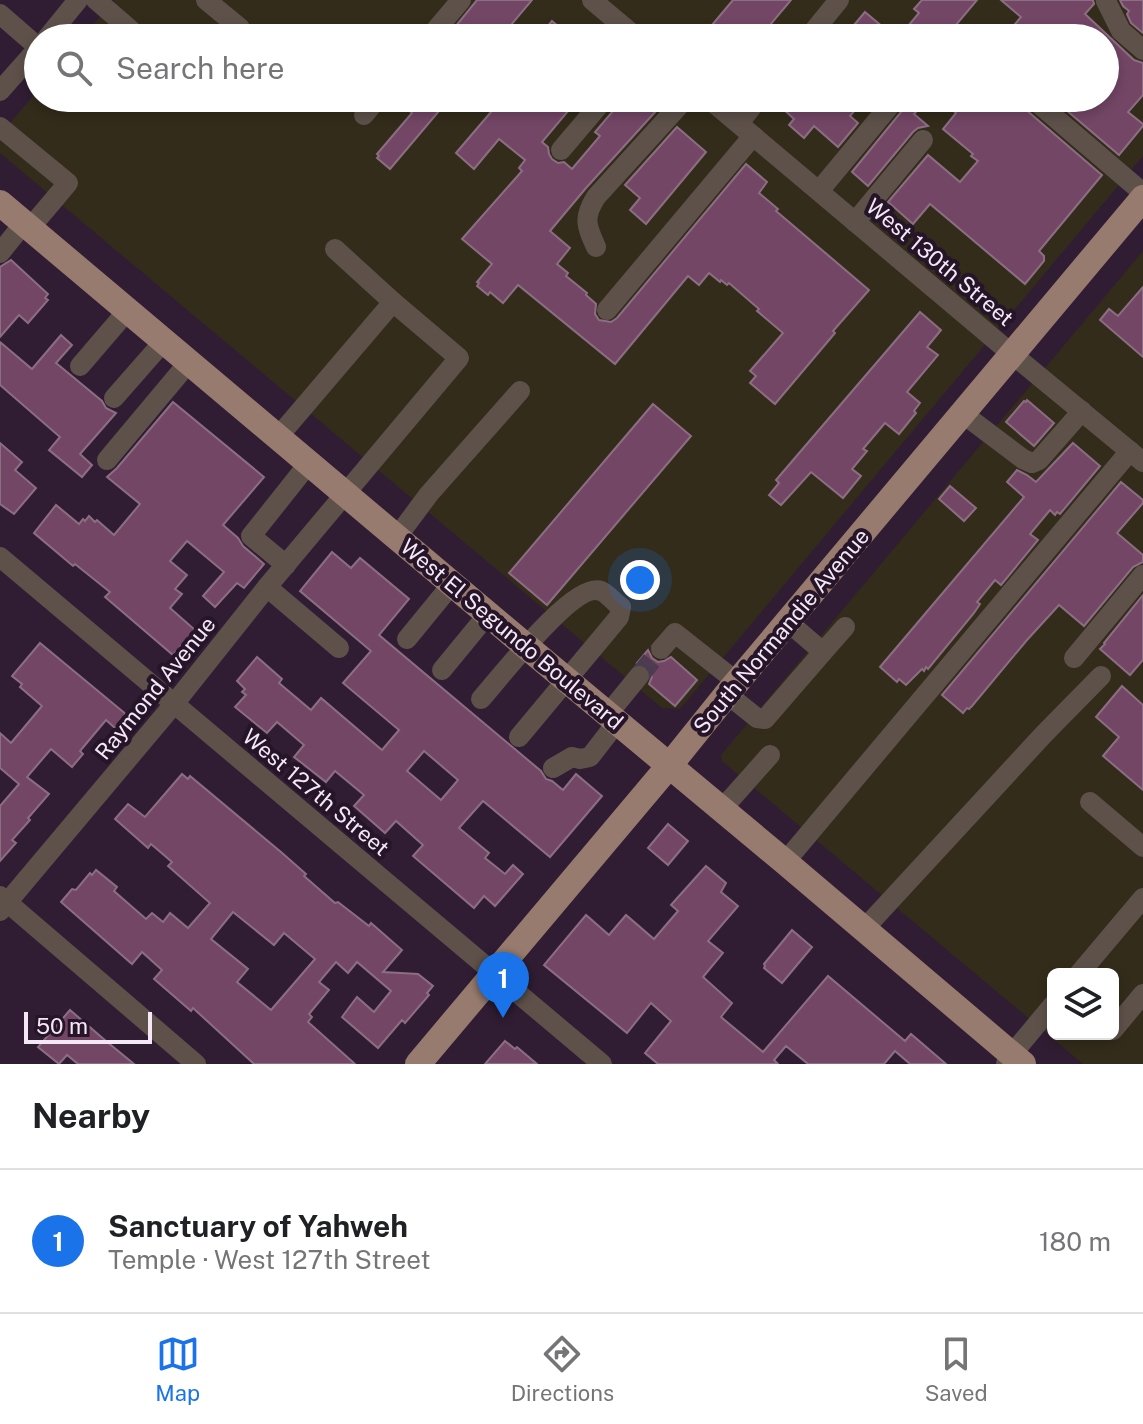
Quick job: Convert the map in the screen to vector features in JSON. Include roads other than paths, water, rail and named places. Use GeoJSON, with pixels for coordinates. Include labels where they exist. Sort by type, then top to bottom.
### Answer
{"type":"FeatureCollection","features":[{"type":"Feature","properties":{"kind":"main road","name":"South Normandie Avenue"},"geometry":{"type":"LineString","coordinates":[[418,1064],[1143,196]]}},
{"type":"Feature","properties":{"kind":"main road","name":"West El Segundo Boulevard"},"geometry":{"type":"LineString","coordinates":[[0,203],[785,862],[1014,1061]]}},
{"type":"Feature","properties":{"kind":"street"},"geometry":{"type":"LineString","coordinates":[[58,24],[78,0]]}},
{"type":"Feature","properties":{"kind":"street"},"geometry":{"type":"LineString","coordinates":[[96,0],[124,24]]}},
{"type":"Feature","properties":{"kind":"street"},"geometry":{"type":"LineString","coordinates":[[206,0],[235,24]]}},
{"type":"Feature","properties":{"kind":"street"},"geometry":{"type":"LineString","coordinates":[[441,24],[461,0]]}},
{"type":"Feature","properties":{"kind":"street"},"geometry":{"type":"LineString","coordinates":[[592,0],[620,24]]}},
{"type":"Feature","properties":{"kind":"street"},"geometry":{"type":"LineString","coordinates":[[819,24],[839,0]]}},
{"type":"Feature","properties":{"kind":"street"},"geometry":{"type":"LineString","coordinates":[[1107,0],[1118,24]]}},
{"type":"Feature","properties":{"kind":"street"},"geometry":{"type":"LineString","coordinates":[[0,14],[24,35]]}},
{"type":"Feature","properties":{"kind":"street"},"geometry":{"type":"LineString","coordinates":[[1119,27],[1143,50]]}},
{"type":"Feature","properties":{"kind":"street"},"geometry":{"type":"LineString","coordinates":[[0,91],[24,63]]}},
{"type":"Feature","properties":{"kind":"street"},"geometry":{"type":"LineString","coordinates":[[561,150],[593,112]]}},
{"type":"Feature","properties":{"kind":"street"},"geometry":{"type":"LineString","coordinates":[[596,247],[586,227],[587,211],[596,197],[673,112]]}},
{"type":"Feature","properties":{"kind":"street","name":"West 130th Street"},"geometry":{"type":"LineString","coordinates":[[725,112],[1136,456]]}},
{"type":"Feature","properties":{"kind":"street"},"geometry":{"type":"LineString","coordinates":[[607,310],[746,129],[753,112]]}},
{"type":"Feature","properties":{"kind":"street"},"geometry":{"type":"LineString","coordinates":[[819,191],[884,112]]}},
{"type":"Feature","properties":{"kind":"street"},"geometry":{"type":"LineString","coordinates":[[1048,112],[1143,196]]}},
{"type":"Feature","properties":{"kind":"street"},"geometry":{"type":"LineString","coordinates":[[0,127],[68,183],[0,253]]}},
{"type":"Feature","properties":{"kind":"street"},"geometry":{"type":"LineString","coordinates":[[855,222],[923,140]]}},
{"type":"Feature","properties":{"kind":"street"},"geometry":{"type":"LineString","coordinates":[[278,437],[393,302],[335,249]]}},
{"type":"Feature","properties":{"kind":"street","name":"Raymond Avenue"},"geometry":{"type":"LineString","coordinates":[[2,903],[174,704],[267,587],[459,358],[393,302]]}},
{"type":"Feature","properties":{"kind":"street"},"geometry":{"type":"LineString","coordinates":[[80,366],[128,310]]}},
{"type":"Feature","properties":{"kind":"street"},"geometry":{"type":"LineString","coordinates":[[114,398],[164,341]]}},
{"type":"Feature","properties":{"kind":"street"},"geometry":{"type":"LineString","coordinates":[[107,460],[189,362]]}},
{"type":"Feature","properties":{"kind":"street"},"geometry":{"type":"LineString","coordinates":[[397,537],[429,494],[520,391]]}},
{"type":"Feature","properties":{"kind":"street"},"geometry":{"type":"LineString","coordinates":[[962,413],[1032,463],[1039,460],[1082,411]]}},
{"type":"Feature","properties":{"kind":"street"},"geometry":{"type":"LineString","coordinates":[[785,862],[1136,456]]}},
{"type":"Feature","properties":{"kind":"street"},"geometry":{"type":"LineString","coordinates":[[286,565],[251,536],[309,463]]}},
{"type":"Feature","properties":{"kind":"street","name":"West 127th Street"},"geometry":{"type":"LineString","coordinates":[[0,557],[602,1064]]}},
{"type":"Feature","properties":{"kind":"street"},"geometry":{"type":"LineString","coordinates":[[1074,658],[1143,575]]}},
{"type":"Feature","properties":{"kind":"street"},"geometry":{"type":"LineString","coordinates":[[407,639],[452,584]]}},
{"type":"Feature","properties":{"kind":"street"},"geometry":{"type":"LineString","coordinates":[[267,587],[339,648]]}},
{"type":"Feature","properties":{"kind":"street"},"geometry":{"type":"LineString","coordinates":[[481,699],[556,614],[576,598],[587,591],[601,591],[621,607],[619,617],[519,737]]}},
{"type":"Feature","properties":{"kind":"street"},"geometry":{"type":"LineString","coordinates":[[442,670],[488,614]]}},
{"type":"Feature","properties":{"kind":"street"},"geometry":{"type":"LineString","coordinates":[[788,622],[823,652]]}},
{"type":"Feature","properties":{"kind":"street"},"geometry":{"type":"LineString","coordinates":[[661,649],[675,633],[732,688],[757,718],[765,719],[845,627]]}},
{"type":"Feature","properties":{"kind":"street"},"geometry":{"type":"LineString","coordinates":[[553,768],[572,757],[590,757],[639,676]]}},
{"type":"Feature","properties":{"kind":"street"},"geometry":{"type":"LineString","coordinates":[[864,929],[1101,676]]}},
{"type":"Feature","properties":{"kind":"street"},"geometry":{"type":"LineString","coordinates":[[722,809],[770,755]]}},
{"type":"Feature","properties":{"kind":"street"},"geometry":{"type":"LineString","coordinates":[[1090,802],[1143,847]]}},
{"type":"Feature","properties":{"kind":"street"},"geometry":{"type":"LineString","coordinates":[[2,903],[196,1064]]}},
{"type":"Feature","properties":{"kind":"street"},"geometry":{"type":"LineString","coordinates":[[1084,968],[1141,905]]}},
{"type":"Feature","properties":{"kind":"street"},"geometry":{"type":"LineString","coordinates":[[1119,1022],[1143,994]]}},
{"type":"Feature","properties":{"kind":"street"},"geometry":{"type":"LineString","coordinates":[[1014,1061],[1047,1014]]}},
{"type":"Feature","properties":{"kind":"tunnel"},"geometry":{"type":"LineString","coordinates":[[639,676],[661,649]]}},
{"type":"Feature","properties":{"kind":"place","name":"Sanctuary of Yahweh"},"geometry":{"type":"Point","coordinates":[503,1018]}}]}
